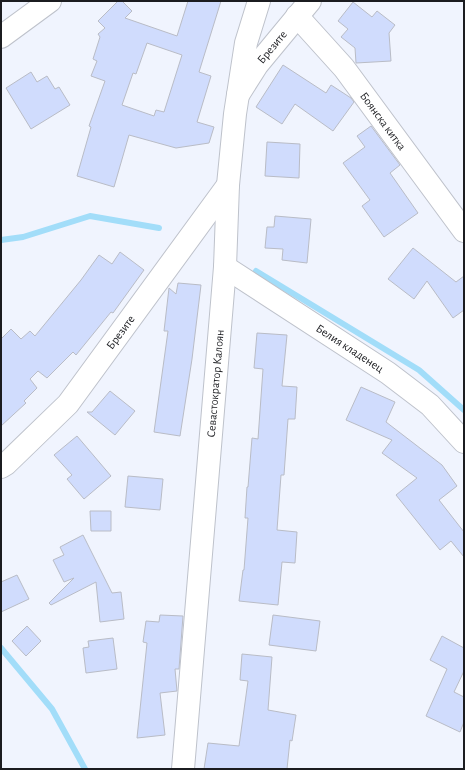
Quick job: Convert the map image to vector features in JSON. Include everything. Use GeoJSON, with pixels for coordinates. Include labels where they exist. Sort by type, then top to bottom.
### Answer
{"type":"FeatureCollection","features":[{"type":"Feature","properties":{"kind":"street","name":"Севастократор Калоян"},"geometry":{"type":"LineString","coordinates":[[183,769],[225,267],[228,185],[238,95],[246,43],[259,1]]}},
{"type":"Feature","properties":{"kind":"street"},"geometry":{"type":"LineString","coordinates":[[3,31],[46,3]]}},
{"type":"Feature","properties":{"kind":"street","name":"Брезите"},"geometry":{"type":"LineString","coordinates":[[238,95],[257,65],[304,8]]}},
{"type":"Feature","properties":{"kind":"street","name":"Боянска китка"},"geometry":{"type":"LineString","coordinates":[[304,8],[344,68],[464,231]]}},
{"type":"Feature","properties":{"kind":"street","name":"Брезите"},"geometry":{"type":"LineString","coordinates":[[1,467],[6,464],[68,404],[228,185]]}},
{"type":"Feature","properties":{"kind":"street","name":"Белия кладенец"},"geometry":{"type":"LineString","coordinates":[[225,267],[388,373],[430,405],[464,442]]}},
{"type":"Feature","properties":{"kind":"building"},"geometry":{"type":"Polygon","coordinates":[[[118,1],[122,1],[132,11],[125,18],[177,36],[188,1],[221,1],[199,72],[211,76],[197,122],[214,127],[209,143],[176,148],[129,135],[114,187],[77,176],[91,127],[89,126],[105,81],[91,76],[97,61],[93,59],[100,37],[98,34],[105,28],[98,21],[118,1]],[[147,43],[136,74],[133,73],[122,105],[154,116],[156,110],[164,112],[182,55],[147,43]]]}},
{"type":"Feature","properties":{"kind":"building"},"geometry":{"type":"Polygon","coordinates":[[[353,2],[372,17],[377,11],[395,25],[389,33],[391,61],[356,63],[355,48],[341,37],[348,29],[338,21],[353,2]]]}},
{"type":"Feature","properties":{"kind":"building"},"geometry":{"type":"Polygon","coordinates":[[[283,65],[326,93],[331,85],[351,98],[354,102],[333,131],[295,104],[282,124],[256,107],[283,65]]]}},
{"type":"Feature","properties":{"kind":"building"},"geometry":{"type":"Polygon","coordinates":[[[31,72],[37,82],[47,76],[55,89],[59,87],[70,105],[31,129],[6,88],[31,72]]]}},
{"type":"Feature","properties":{"kind":"building"},"geometry":{"type":"Polygon","coordinates":[[[371,126],[400,165],[390,173],[418,213],[384,237],[362,206],[370,200],[343,163],[365,147],[357,136],[371,126]]]}},
{"type":"Feature","properties":{"kind":"building"},"geometry":{"type":"Polygon","coordinates":[[[267,142],[300,144],[299,178],[265,176],[267,142]]]}},
{"type":"Feature","properties":{"kind":"building"},"geometry":{"type":"Polygon","coordinates":[[[275,216],[311,219],[307,263],[282,260],[283,249],[265,248],[267,227],[274,227],[275,216]]]}},
{"type":"Feature","properties":{"kind":"building"},"geometry":{"type":"Polygon","coordinates":[[[413,248],[456,282],[464,276],[464,310],[453,318],[427,281],[414,299],[388,279],[413,248]]]}},
{"type":"Feature","properties":{"kind":"building"},"geometry":{"type":"Polygon","coordinates":[[[120,252],[144,270],[113,313],[111,312],[76,355],[73,352],[47,378],[38,371],[30,379],[37,388],[24,401],[26,403],[1,426],[1,339],[11,329],[21,339],[30,331],[35,336],[81,280],[99,255],[112,264],[120,252]]]}},
{"type":"Feature","properties":{"kind":"building"},"geometry":{"type":"Polygon","coordinates":[[[178,283],[201,285],[192,359],[180,436],[154,432],[168,331],[164,331],[169,288],[176,294],[178,283]]]}},
{"type":"Feature","properties":{"kind":"building"},"geometry":{"type":"Polygon","coordinates":[[[257,333],[287,335],[282,386],[297,387],[295,419],[288,419],[284,475],[281,475],[277,530],[297,532],[295,563],[282,562],[278,605],[239,601],[244,570],[248,518],[245,518],[252,438],[258,439],[263,369],[254,368],[257,333]]]}},
{"type":"Feature","properties":{"kind":"building"},"geometry":{"type":"Polygon","coordinates":[[[361,387],[395,402],[386,422],[442,465],[457,486],[439,500],[464,532],[464,557],[451,541],[440,550],[396,495],[417,478],[382,453],[392,440],[346,420],[361,387]]]}},
{"type":"Feature","properties":{"kind":"building"},"geometry":{"type":"Polygon","coordinates":[[[110,391],[135,411],[115,435],[87,412],[92,412],[110,391]]]}},
{"type":"Feature","properties":{"kind":"building"},"geometry":{"type":"Polygon","coordinates":[[[77,436],[111,476],[84,499],[67,479],[72,475],[54,455],[77,436]]]}},
{"type":"Feature","properties":{"kind":"building"},"geometry":{"type":"Polygon","coordinates":[[[128,476],[163,479],[160,510],[125,507],[128,476]]]}},
{"type":"Feature","properties":{"kind":"building"},"geometry":{"type":"Polygon","coordinates":[[[90,511],[111,511],[111,531],[91,531],[90,511]]]}},
{"type":"Feature","properties":{"kind":"building"},"geometry":{"type":"Polygon","coordinates":[[[83,535],[112,593],[121,592],[124,619],[100,622],[96,582],[51,605],[49,603],[74,578],[64,582],[53,560],[64,555],[60,547],[83,535]]]}},
{"type":"Feature","properties":{"kind":"building"},"geometry":{"type":"Polygon","coordinates":[[[17,575],[29,599],[1,612],[1,582],[17,575]]]}},
{"type":"Feature","properties":{"kind":"building"},"geometry":{"type":"Polygon","coordinates":[[[160,615],[183,616],[179,669],[175,669],[177,691],[160,693],[165,735],[137,738],[147,643],[143,642],[146,621],[159,622],[160,615]]]}},
{"type":"Feature","properties":{"kind":"building"},"geometry":{"type":"Polygon","coordinates":[[[273,615],[320,621],[316,651],[269,645],[273,615]]]}},
{"type":"Feature","properties":{"kind":"building"},"geometry":{"type":"Polygon","coordinates":[[[27,626],[41,641],[26,656],[12,641],[27,626]]]}},
{"type":"Feature","properties":{"kind":"building"},"geometry":{"type":"Polygon","coordinates":[[[442,636],[464,648],[464,671],[454,692],[464,697],[464,722],[460,732],[426,716],[447,669],[430,660],[442,636]]]}},
{"type":"Feature","properties":{"kind":"building"},"geometry":{"type":"Polygon","coordinates":[[[113,638],[117,669],[86,673],[83,648],[89,647],[88,641],[113,638]]]}},
{"type":"Feature","properties":{"kind":"building"},"geometry":{"type":"Polygon","coordinates":[[[242,654],[272,657],[268,710],[296,715],[292,741],[290,740],[287,769],[204,769],[208,743],[239,746],[248,681],[240,680],[242,654]]]}},
{"type":"Feature","properties":{"kind":"waterway"},"geometry":{"type":"LineString","coordinates":[[1,240],[23,237],[90,216],[159,228]]}},
{"type":"Feature","properties":{"kind":"waterway"},"geometry":{"type":"LineString","coordinates":[[256,271],[419,370],[464,410]]}},
{"type":"Feature","properties":{"kind":"waterway"},"geometry":{"type":"LineString","coordinates":[[1,648],[52,709],[85,769]]}}]}
